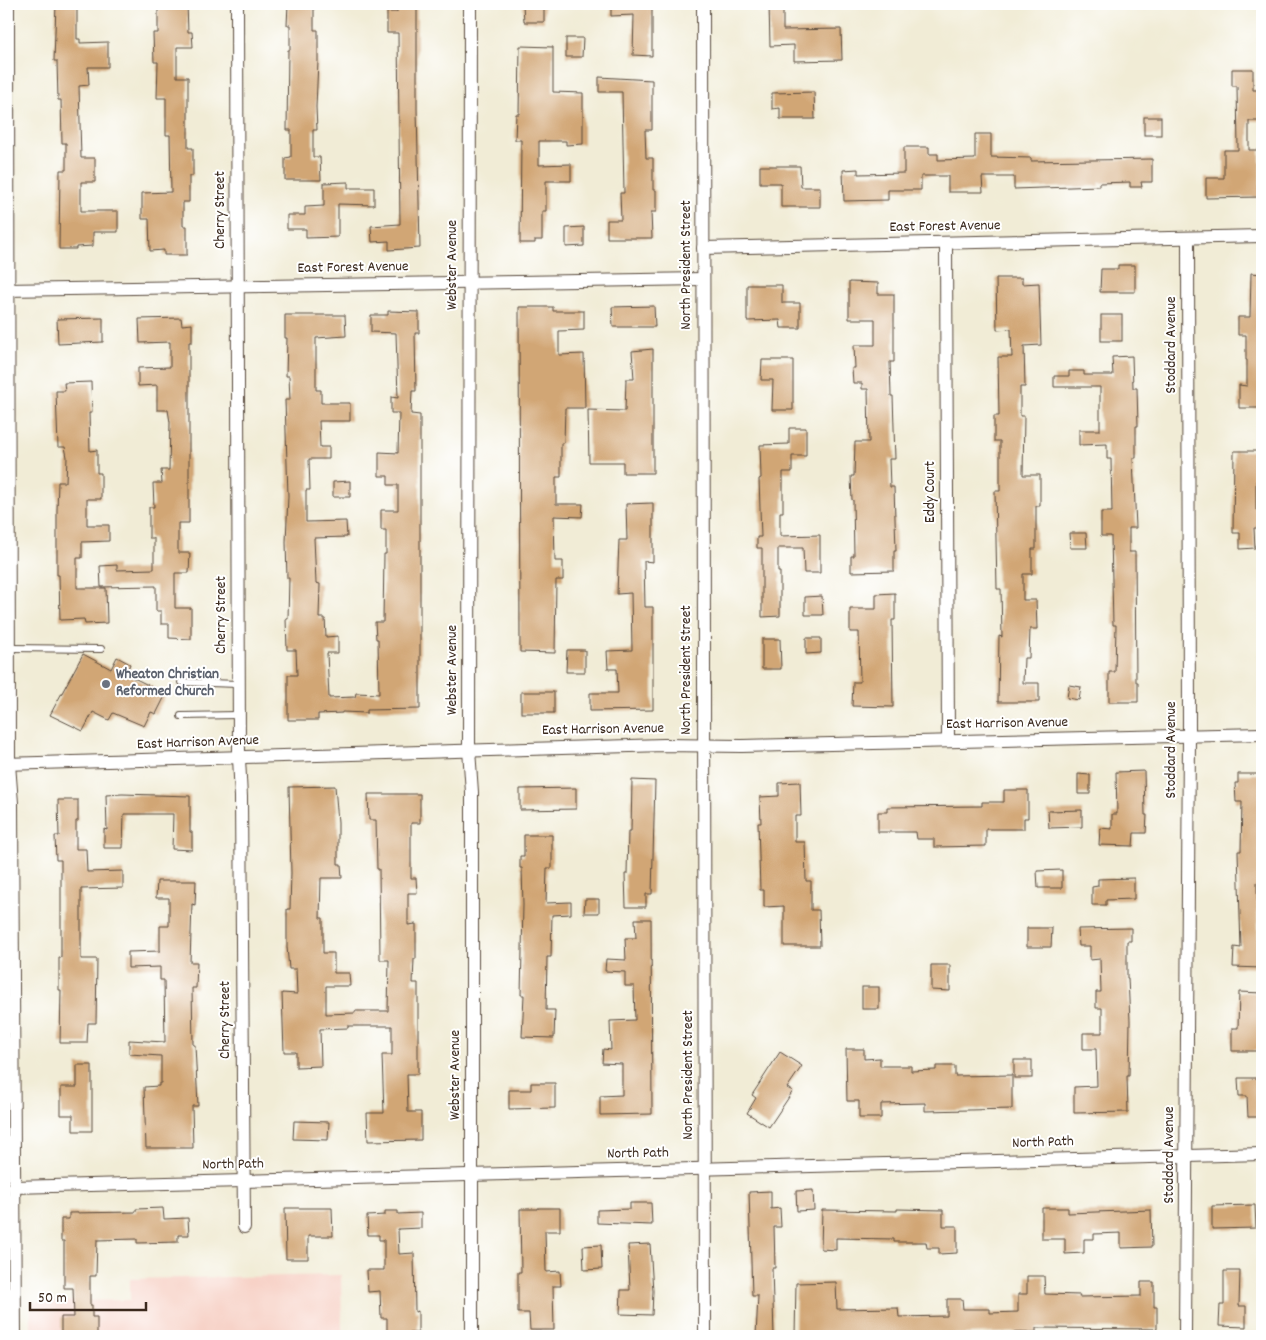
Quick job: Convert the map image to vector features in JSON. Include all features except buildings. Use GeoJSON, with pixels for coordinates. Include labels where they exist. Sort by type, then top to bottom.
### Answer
{"type":"FeatureCollection","features":[{"type":"Feature","properties":{"kind":"street"},"geometry":{"type":"LineString","coordinates":[[8,4],[6,290],[9,648],[6,764],[12,812],[15,1336]]}},
{"type":"Feature","properties":{"kind":"street","name":"Cherry Street"},"geometry":{"type":"LineString","coordinates":[[237,4],[238,715],[241,797],[244,1227]]}},
{"type":"Feature","properties":{"kind":"street","name":"Webster Avenue"},"geometry":{"type":"LineString","coordinates":[[470,4],[469,750],[472,792],[472,1336]]}},
{"type":"Feature","properties":{"kind":"street","name":"North President Street"},"geometry":{"type":"LineString","coordinates":[[703,4],[705,1336]]}},
{"type":"Feature","properties":{"kind":"street"},"geometry":{"type":"LineString","coordinates":[[1188,238],[1262,236]]}},
{"type":"Feature","properties":{"kind":"street","name":"East Forest Avenue"},"geometry":{"type":"LineString","coordinates":[[703,248],[1188,238]]}},
{"type":"Feature","properties":{"kind":"street","name":"Stoddard Avenue"},"geometry":{"type":"LineString","coordinates":[[1185,1336],[1189,736],[1188,238]]}},
{"type":"Feature","properties":{"kind":"street","name":"Eddy Court"},"geometry":{"type":"LineString","coordinates":[[946,243],[948,742]]}},
{"type":"Feature","properties":{"kind":"street","name":"East Forest Avenue"},"geometry":{"type":"LineString","coordinates":[[6,290],[703,279]]}},
{"type":"Feature","properties":{"kind":"street","name":"East Harrison Avenue"},"geometry":{"type":"LineString","coordinates":[[6,764],[239,758],[362,752],[664,745],[948,742],[1262,734]]}},
{"type":"Feature","properties":{"kind":"street","name":"North Path"},"geometry":{"type":"LineString","coordinates":[[14,1187],[1262,1154]]}},
{"type":"Feature","properties":{"kind":"lane"},"geometry":{"type":"LineString","coordinates":[[9,648],[101,649]]}},
{"type":"Feature","properties":{"kind":"lane"},"geometry":{"type":"LineString","coordinates":[[181,682],[238,684]]}},
{"type":"Feature","properties":{"kind":"lane"},"geometry":{"type":"LineString","coordinates":[[181,716],[238,715]]}},
{"type":"Feature","properties":{"kind":"shaded area"},"geometry":{"type":"Polygon","coordinates":[[[341,1275],[342,1336],[31,1336],[31,1302],[130,1300],[130,1279],[341,1275]]]}},
{"type":"Feature","properties":{"kind":"place","name":"Wheaton Christian Reformed Church"},"geometry":{"type":"Point","coordinates":[106,684]}}]}
